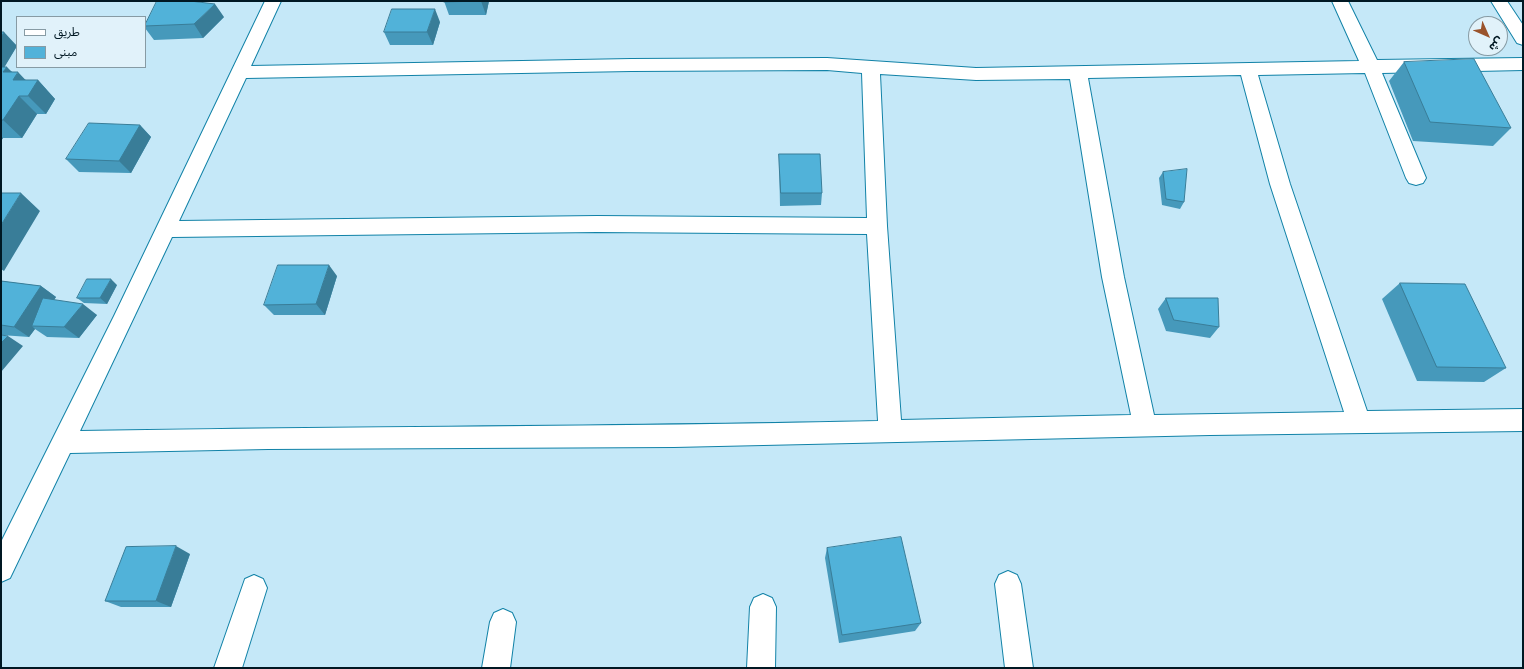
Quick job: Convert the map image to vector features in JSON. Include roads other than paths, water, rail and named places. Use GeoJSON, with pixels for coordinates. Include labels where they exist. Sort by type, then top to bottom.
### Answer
{"type":"FeatureCollection","features":[{"type":"Feature","properties":{"kind":"street"},"geometry":{"type":"LineString","coordinates":[[1,569],[273,1]]}},
{"type":"Feature","properties":{"kind":"street"},"geometry":{"type":"LineString","coordinates":[[1340,1],[1371,67],[1416,178]]}},
{"type":"Feature","properties":{"kind":"street"},"geometry":{"type":"LineString","coordinates":[[1499,1],[1523,39]]}},
{"type":"Feature","properties":{"kind":"street"},"geometry":{"type":"LineString","coordinates":[[239,72],[631,65],[827,64],[976,74],[1523,64]]}},
{"type":"Feature","properties":{"kind":"street"},"geometry":{"type":"LineString","coordinates":[[871,67],[877,226],[890,431]]}},
{"type":"Feature","properties":{"kind":"street"},"geometry":{"type":"LineString","coordinates":[[1248,70],[1280,184],[1359,422]]}},
{"type":"Feature","properties":{"kind":"street"},"geometry":{"type":"LineString","coordinates":[[1078,72],[1113,277],[1145,426]]}},
{"type":"Feature","properties":{"kind":"street"},"geometry":{"type":"LineString","coordinates":[[165,229],[597,224],[877,226]]}},
{"type":"Feature","properties":{"kind":"street"},"geometry":{"type":"LineString","coordinates":[[63,442],[276,438],[681,436],[1523,420]]}},
{"type":"Feature","properties":{"kind":"street"},"geometry":{"type":"LineString","coordinates":[[1008,584],[1019,668]]}},
{"type":"Feature","properties":{"kind":"street"},"geometry":{"type":"LineString","coordinates":[[228,668],[254,588]]}},
{"type":"Feature","properties":{"kind":"street"},"geometry":{"type":"LineString","coordinates":[[761,668],[763,607]]}},
{"type":"Feature","properties":{"kind":"street"},"geometry":{"type":"LineString","coordinates":[[496,668],[503,622]]}}]}
